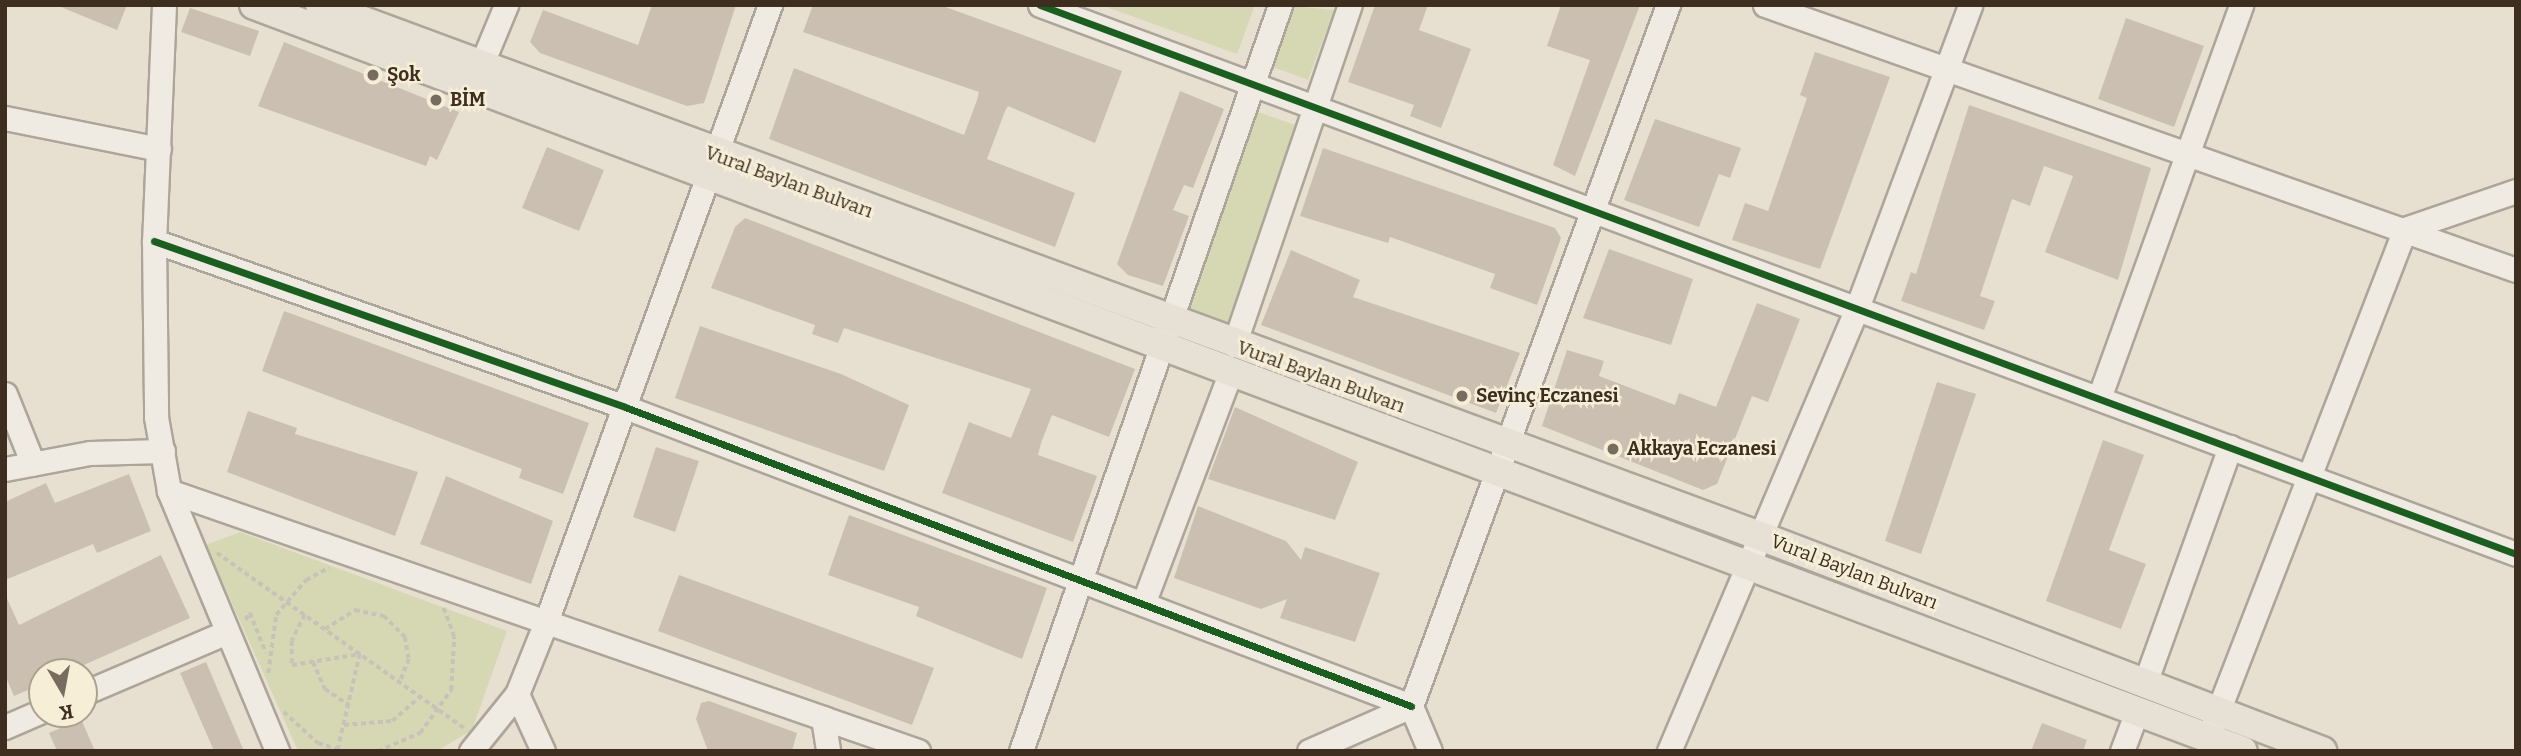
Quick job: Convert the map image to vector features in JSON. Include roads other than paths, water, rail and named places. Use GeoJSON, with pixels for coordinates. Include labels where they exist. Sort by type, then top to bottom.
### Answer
{"type":"FeatureCollection","features":[{"type":"Feature","properties":{"kind":"main road","name":"Vural Baylan Bulvarı"},"geometry":{"type":"LineString","coordinates":[[254,5],[477,77],[1233,358],[1494,470],[2243,751]]}},
{"type":"Feature","properties":{"kind":"main road","name":"Vural Baylan Bulvarı"},"geometry":{"type":"LineString","coordinates":[[320,5],[477,77]]}},
{"type":"Feature","properties":{"kind":"main road","name":"Vural Baylan Bulvarı"},"geometry":{"type":"LineString","coordinates":[[1233,358],[1503,442],[1763,537],[2218,710],[2289,745],[2322,751]]}},
{"type":"Feature","properties":{"kind":"street"},"geometry":{"type":"LineString","coordinates":[[164,5],[153,241],[156,417],[169,491],[277,751]]}},
{"type":"Feature","properties":{"kind":"street"},"geometry":{"type":"LineString","coordinates":[[477,77],[506,5]]}},
{"type":"Feature","properties":{"kind":"street"},"geometry":{"type":"LineString","coordinates":[[477,747],[517,694],[546,622],[770,5]]}},
{"type":"Feature","properties":{"kind":"street"},"geometry":{"type":"LineString","coordinates":[[1041,5],[2516,554]]}},
{"type":"Feature","properties":{"kind":"street"},"geometry":{"type":"LineString","coordinates":[[1021,751],[1280,5]]}},
{"type":"Feature","properties":{"kind":"street"},"geometry":{"type":"LineString","coordinates":[[1143,604],[1233,358],[1350,5]]}},
{"type":"Feature","properties":{"kind":"street"},"geometry":{"type":"LineString","coordinates":[[1430,751],[1411,706],[1503,442],[1594,209],[1668,5]]}},
{"type":"Feature","properties":{"kind":"street"},"geometry":{"type":"LineString","coordinates":[[1765,5],[1944,72],[2405,229],[2516,270]]}},
{"type":"Feature","properties":{"kind":"street"},"geometry":{"type":"LineString","coordinates":[[1670,751],[1763,537],[1857,308],[1969,5]]}},
{"type":"Feature","properties":{"kind":"street"},"geometry":{"type":"LineString","coordinates":[[2099,398],[2241,5]]}},
{"type":"Feature","properties":{"kind":"street"},"geometry":{"type":"LineString","coordinates":[[5,118],[159,149]]}},
{"type":"Feature","properties":{"kind":"street"},"geometry":{"type":"LineString","coordinates":[[2405,229],[2516,191]]}},
{"type":"Feature","properties":{"kind":"street"},"geometry":{"type":"LineString","coordinates":[[2208,737],[2405,229]]}},
{"type":"Feature","properties":{"kind":"street"},"geometry":{"type":"LineString","coordinates":[[153,241],[625,407],[1411,706]]}},
{"type":"Feature","properties":{"kind":"street"},"geometry":{"type":"LineString","coordinates":[[5,394],[33,464]]}},
{"type":"Feature","properties":{"kind":"street"},"geometry":{"type":"LineString","coordinates":[[2145,683],[2230,447]]}},
{"type":"Feature","properties":{"kind":"street"},"geometry":{"type":"LineString","coordinates":[[5,469],[163,451]]}},
{"type":"Feature","properties":{"kind":"street"},"geometry":{"type":"LineString","coordinates":[[169,491],[918,751]]}},
{"type":"Feature","properties":{"kind":"street"},"geometry":{"type":"LineString","coordinates":[[98,687],[227,632]]}},
{"type":"Feature","properties":{"kind":"street"},"geometry":{"type":"LineString","coordinates":[[517,694],[543,751]]}},
{"type":"Feature","properties":{"kind":"street"},"geometry":{"type":"LineString","coordinates":[[1309,751],[1411,706]]}},
{"type":"Feature","properties":{"kind":"street"},"geometry":{"type":"LineString","coordinates":[[2122,751],[2137,711]]}},
{"type":"Feature","properties":{"kind":"street"},"geometry":{"type":"LineString","coordinates":[[5,727],[28,717]]}},
{"type":"Feature","properties":{"kind":"street"},"geometry":{"type":"LineString","coordinates":[[823,718],[828,751]]}},
{"type":"Feature","properties":{"kind":"place","name":"Şok"},"geometry":{"type":"Point","coordinates":[373,75]}},
{"type":"Feature","properties":{"kind":"place","name":"BİM"},"geometry":{"type":"Point","coordinates":[436,100]}},
{"type":"Feature","properties":{"kind":"place","name":"Sevinç Eczanesi"},"geometry":{"type":"Point","coordinates":[1462,396]}},
{"type":"Feature","properties":{"kind":"place","name":"Akkaya Eczanesi"},"geometry":{"type":"Point","coordinates":[1613,449]}}]}
